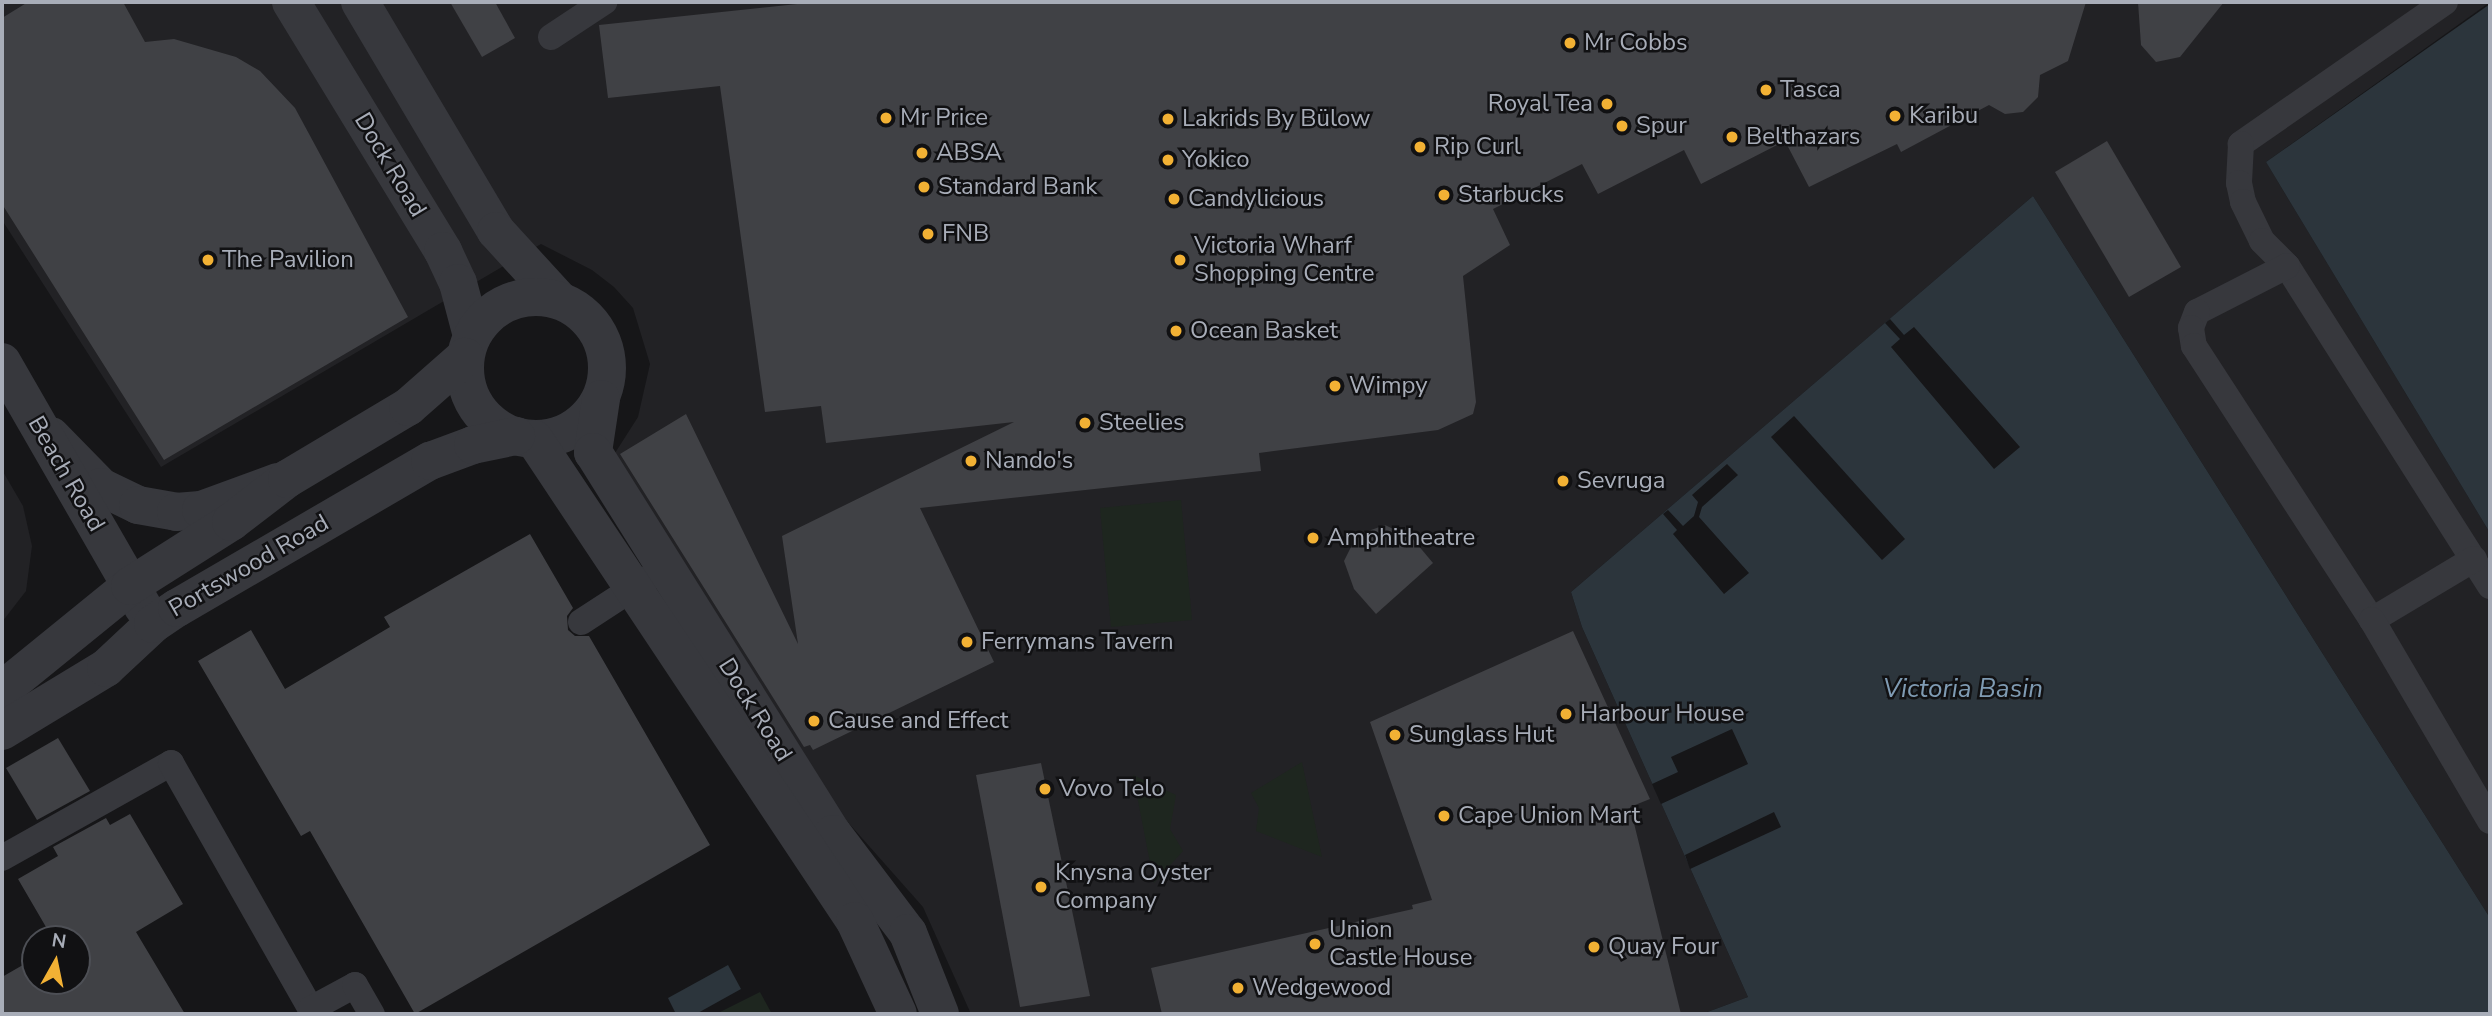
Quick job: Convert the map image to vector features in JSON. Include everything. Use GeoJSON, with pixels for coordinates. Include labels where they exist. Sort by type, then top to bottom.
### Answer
{"type":"FeatureCollection","features":[{"type":"Feature","properties":{"kind":"street","name":"Dock Road"},"geometry":{"type":"LineString","coordinates":[[291,2],[443,251],[458,283],[468,347]]}},
{"type":"Feature","properties":{"kind":"street"},"geometry":{"type":"LineString","coordinates":[[360,2],[496,231],[559,300],[586,316],[602,340],[608,369],[601,399],[573,429],[525,438],[494,426],[475,406],[466,382],[468,347],[483,320],[508,303],[533,297],[559,300]]}},
{"type":"Feature","properties":{"kind":"street","name":"Portswood Road"},"geometry":{"type":"LineString","coordinates":[[2,690],[130,586],[231,522],[287,479],[408,407],[468,347]]}},
{"type":"Feature","properties":{"kind":"street","name":"Beach Road"},"geometry":{"type":"LineString","coordinates":[[2,362],[153,624]]}},
{"type":"Feature","properties":{"kind":"street","name":"Dock Road"},"geometry":{"type":"LineString","coordinates":[[601,399],[593,452],[833,834],[908,933],[940,1014]]}},
{"type":"Feature","properties":{"kind":"street","name":"Portswood Road"},"geometry":{"type":"LineString","coordinates":[[35,420],[101,486],[138,505],[176,512],[201,510],[287,479]]}},
{"type":"Feature","properties":{"kind":"street","name":"Dock Road"},"geometry":{"type":"LineString","coordinates":[[525,438],[634,589],[855,921],[898,1014]]}},
{"type":"Feature","properties":{"kind":"street","name":"Portswood Road"},"geometry":{"type":"LineString","coordinates":[[2,731],[106,668],[153,624],[430,461],[473,445],[525,438]]}},
{"type":"Feature","properties":{"kind":"lane"},"geometry":{"type":"LineString","coordinates":[[551,37],[604,2]]}},
{"type":"Feature","properties":{"kind":"lane"},"geometry":{"type":"LineString","coordinates":[[2445,2],[2241,144],[2243,202],[2262,241],[2287,266],[2490,586]]}},
{"type":"Feature","properties":{"kind":"lane"},"geometry":{"type":"LineString","coordinates":[[2287,266],[2197,312],[2191,328],[2194,346],[2372,621],[2490,821]]}},
{"type":"Feature","properties":{"kind":"lane"},"geometry":{"type":"LineString","coordinates":[[581,622],[634,589],[657,570],[655,552]]}},
{"type":"Feature","properties":{"kind":"lane"},"geometry":{"type":"LineString","coordinates":[[2372,621],[2474,559]]}},
{"type":"Feature","properties":{"kind":"lane"},"geometry":{"type":"LineString","coordinates":[[2,858],[171,763],[311,1009],[355,985],[372,1014]]}},
{"type":"Feature","properties":{"kind":"shaded area"},"geometry":{"type":"Polygon","coordinates":[[[2,2],[2490,2],[2266,162],[2490,533],[2490,918],[2033,196],[1571,592],[1582,627],[1748,997],[1702,1014],[971,1014],[923,907],[792,759],[615,453],[638,417],[650,364],[633,308],[614,287],[592,270],[541,244],[161,467],[2,220],[2,2]]]}},
{"type":"Feature","properties":{"kind":"shaded area"},"geometry":{"type":"Polygon","coordinates":[[[2,470],[23,506],[32,546],[26,591],[2,622],[2,470]]]}},
{"type":"Feature","properties":{"kind":"shaded area"},"geometry":{"type":"Polygon","coordinates":[[[1181,500],[1192,620],[1111,627],[1100,508],[1181,500]]]}},
{"type":"Feature","properties":{"kind":"shaded area"},"geometry":{"type":"Polygon","coordinates":[[[1302,762],[1322,857],[1256,831],[1259,808],[1251,793],[1302,762]]]}},
{"type":"Feature","properties":{"kind":"shaded area"},"geometry":{"type":"Polygon","coordinates":[[[1133,775],[1176,795],[1170,829],[1183,851],[1154,883],[1133,775]]]}},
{"type":"Feature","properties":{"kind":"shaded area"},"geometry":{"type":"Polygon","coordinates":[[[760,992],[772,1014],[716,1014],[760,992]]]}},
{"type":"Feature","properties":{"kind":"water"},"geometry":{"type":"Polygon","coordinates":[[[2490,4],[2490,533],[2266,162],[2490,4]]]}},
{"type":"Feature","properties":{"kind":"water","name":"Victoria Basin"},"geometry":{"type":"Polygon","coordinates":[[[2033,196],[2490,918],[2490,1014],[1702,1014],[1748,997],[1582,627],[1571,592],[2033,196]]]}},
{"type":"Feature","properties":{"kind":"water"},"geometry":{"type":"Polygon","coordinates":[[[728,965],[741,989],[696,1014],[676,1014],[668,998],[728,965]]]}},
{"type":"Feature","properties":{"kind":"pier"},"geometry":{"type":"Polygon","coordinates":[[[1890,319],[1904,335],[1914,327],[2020,447],[1994,469],[1891,347],[1900,339],[1885,323],[1890,319]]]}},
{"type":"Feature","properties":{"kind":"pier"},"geometry":{"type":"Polygon","coordinates":[[[1794,416],[1905,539],[1882,560],[1771,437],[1794,416]]]}},
{"type":"Feature","properties":{"kind":"pier"},"geometry":{"type":"Polygon","coordinates":[[[1727,464],[1738,475],[1702,507],[1699,517],[1749,573],[1724,594],[1673,534],[1677,530],[1663,514],[1668,510],[1683,526],[1694,516],[1698,502],[1692,495],[1727,464]]]}},
{"type":"Feature","properties":{"kind":"pier"},"geometry":{"type":"Polygon","coordinates":[[[1732,729],[1748,764],[1661,804],[1652,784],[1678,772],[1671,757],[1732,729]]]}},
{"type":"Feature","properties":{"kind":"pier"},"geometry":{"type":"Polygon","coordinates":[[[1774,812],[1781,827],[1690,869],[1685,855],[1774,812]]]}},
{"type":"Feature","properties":{"kind":"building","name":"The Pavilion"},"geometry":{"type":"Polygon","coordinates":[[[28,2],[123,2],[145,42],[174,39],[236,57],[260,71],[295,108],[408,317],[164,460],[2,204],[2,18],[28,2]]]}},
{"type":"Feature","properties":{"kind":"building"},"geometry":{"type":"Polygon","coordinates":[[[450,2],[495,2],[515,38],[482,57],[450,2]]]}},
{"type":"Feature","properties":{"kind":"building","name":"Victoria Wharf Shopping Centre"},"geometry":{"type":"Polygon","coordinates":[[[816,2],[2086,2],[2068,61],[2040,75],[2038,97],[2023,112],[2005,114],[1989,105],[1901,152],[1897,144],[1809,187],[1785,141],[1701,184],[1684,150],[1598,194],[1582,164],[1493,209],[1510,245],[1463,276],[1476,402],[1473,414],[1438,430],[1259,453],[1261,471],[920,508],[994,662],[813,750],[810,745],[804,747],[620,454],[686,414],[798,644],[782,536],[1014,422],[826,443],[821,406],[765,412],[720,86],[608,98],[599,25],[816,2]]]}},
{"type":"Feature","properties":{"kind":"building"},"geometry":{"type":"Polygon","coordinates":[[[2138,2],[2224,2],[2180,57],[2156,62],[2141,45],[2138,2]]]}},
{"type":"Feature","properties":{"kind":"building"},"geometry":{"type":"Polygon","coordinates":[[[2107,141],[2181,267],[2129,297],[2055,172],[2107,141]]]}},
{"type":"Feature","properties":{"kind":"building"},"geometry":{"type":"Polygon","coordinates":[[[1385,525],[1412,538],[1433,563],[1376,614],[1354,589],[1344,561],[1357,535],[1385,525]]]}},
{"type":"Feature","properties":{"kind":"building"},"geometry":{"type":"Polygon","coordinates":[[[530,534],[573,608],[567,616],[568,630],[575,636],[589,636],[710,845],[415,1014],[310,831],[301,836],[198,661],[251,630],[285,689],[390,627],[384,617],[530,534]]]}},
{"type":"Feature","properties":{"kind":"building"},"geometry":{"type":"Polygon","coordinates":[[[1573,631],[1650,799],[1630,807],[1681,1014],[1162,1014],[1151,968],[1413,909],[1412,905],[1432,900],[1370,722],[1573,631]]]}},
{"type":"Feature","properties":{"kind":"building"},"geometry":{"type":"Polygon","coordinates":[[[58,738],[90,791],[37,820],[6,768],[58,738]]]}},
{"type":"Feature","properties":{"kind":"building"},"geometry":{"type":"Polygon","coordinates":[[[1041,763],[1090,996],[1020,1007],[976,775],[1041,763]]]}},
{"type":"Feature","properties":{"kind":"building"},"geometry":{"type":"Polygon","coordinates":[[[130,814],[183,904],[136,932],[185,1014],[2,1014],[2,977],[21,966],[21,995],[91,995],[91,925],[45,925],[18,879],[58,856],[53,847],[106,818],[110,825],[130,814]]]}},
{"type":"Feature","properties":{"kind":"place","name":"Mr Cobbs"},"geometry":{"type":"Point","coordinates":[1570,43]}},
{"type":"Feature","properties":{"kind":"place","name":"Tasca"},"geometry":{"type":"Point","coordinates":[1766,90]}},
{"type":"Feature","properties":{"kind":"place","name":"Royal Tea"},"geometry":{"type":"Point","coordinates":[1607,104]}},
{"type":"Feature","properties":{"kind":"place","name":"Karibu"},"geometry":{"type":"Point","coordinates":[1895,116]}},
{"type":"Feature","properties":{"kind":"place","name":"Mr Price"},"geometry":{"type":"Point","coordinates":[886,118]}},
{"type":"Feature","properties":{"kind":"place","name":"Lakrids By Bülow"},"geometry":{"type":"Point","coordinates":[1168,119]}},
{"type":"Feature","properties":{"kind":"place","name":"Spur"},"geometry":{"type":"Point","coordinates":[1622,126]}},
{"type":"Feature","properties":{"kind":"place","name":"Belthazars"},"geometry":{"type":"Point","coordinates":[1732,137]}},
{"type":"Feature","properties":{"kind":"place","name":"Rip Curl"},"geometry":{"type":"Point","coordinates":[1420,147]}},
{"type":"Feature","properties":{"kind":"place","name":"ABSA"},"geometry":{"type":"Point","coordinates":[922,153]}},
{"type":"Feature","properties":{"kind":"place","name":"Yokico"},"geometry":{"type":"Point","coordinates":[1168,160]}},
{"type":"Feature","properties":{"kind":"place","name":"Standard Bank"},"geometry":{"type":"Point","coordinates":[924,187]}},
{"type":"Feature","properties":{"kind":"place","name":"Starbucks"},"geometry":{"type":"Point","coordinates":[1444,195]}},
{"type":"Feature","properties":{"kind":"place","name":"Candylicious"},"geometry":{"type":"Point","coordinates":[1174,199]}},
{"type":"Feature","properties":{"kind":"place","name":"FNB"},"geometry":{"type":"Point","coordinates":[928,234]}},
{"type":"Feature","properties":{"kind":"place","name":"The Pavilion"},"geometry":{"type":"Point","coordinates":[208,260]}},
{"type":"Feature","properties":{"kind":"place","name":"Victoria Wharf Shopping Centre"},"geometry":{"type":"Point","coordinates":[1180,260]}},
{"type":"Feature","properties":{"kind":"place","name":"Ocean Basket"},"geometry":{"type":"Point","coordinates":[1176,331]}},
{"type":"Feature","properties":{"kind":"place","name":"Wimpy"},"geometry":{"type":"Point","coordinates":[1335,386]}},
{"type":"Feature","properties":{"kind":"place","name":"Steelies"},"geometry":{"type":"Point","coordinates":[1085,423]}},
{"type":"Feature","properties":{"kind":"place","name":"Nando's"},"geometry":{"type":"Point","coordinates":[971,461]}},
{"type":"Feature","properties":{"kind":"place","name":"Sevruga"},"geometry":{"type":"Point","coordinates":[1563,481]}},
{"type":"Feature","properties":{"kind":"place","name":"Amphitheatre"},"geometry":{"type":"Point","coordinates":[1313,538]}},
{"type":"Feature","properties":{"kind":"place","name":"Ferrymans Tavern"},"geometry":{"type":"Point","coordinates":[967,642]}},
{"type":"Feature","properties":{"kind":"place","name":"Harbour House"},"geometry":{"type":"Point","coordinates":[1566,714]}},
{"type":"Feature","properties":{"kind":"place","name":"Cause and Effect"},"geometry":{"type":"Point","coordinates":[814,721]}},
{"type":"Feature","properties":{"kind":"place","name":"Sunglass Hut"},"geometry":{"type":"Point","coordinates":[1395,735]}},
{"type":"Feature","properties":{"kind":"place","name":"Vovo Telo"},"geometry":{"type":"Point","coordinates":[1045,789]}},
{"type":"Feature","properties":{"kind":"place","name":"Cape Union Mart"},"geometry":{"type":"Point","coordinates":[1444,816]}},
{"type":"Feature","properties":{"kind":"place","name":"Knysna Oyster Company"},"geometry":{"type":"Point","coordinates":[1041,887]}},
{"type":"Feature","properties":{"kind":"place","name":"Union Castle House"},"geometry":{"type":"Point","coordinates":[1315,944]}},
{"type":"Feature","properties":{"kind":"place","name":"Quay Four"},"geometry":{"type":"Point","coordinates":[1594,947]}},
{"type":"Feature","properties":{"kind":"place","name":"Wedgewood"},"geometry":{"type":"Point","coordinates":[1238,988]}}]}
